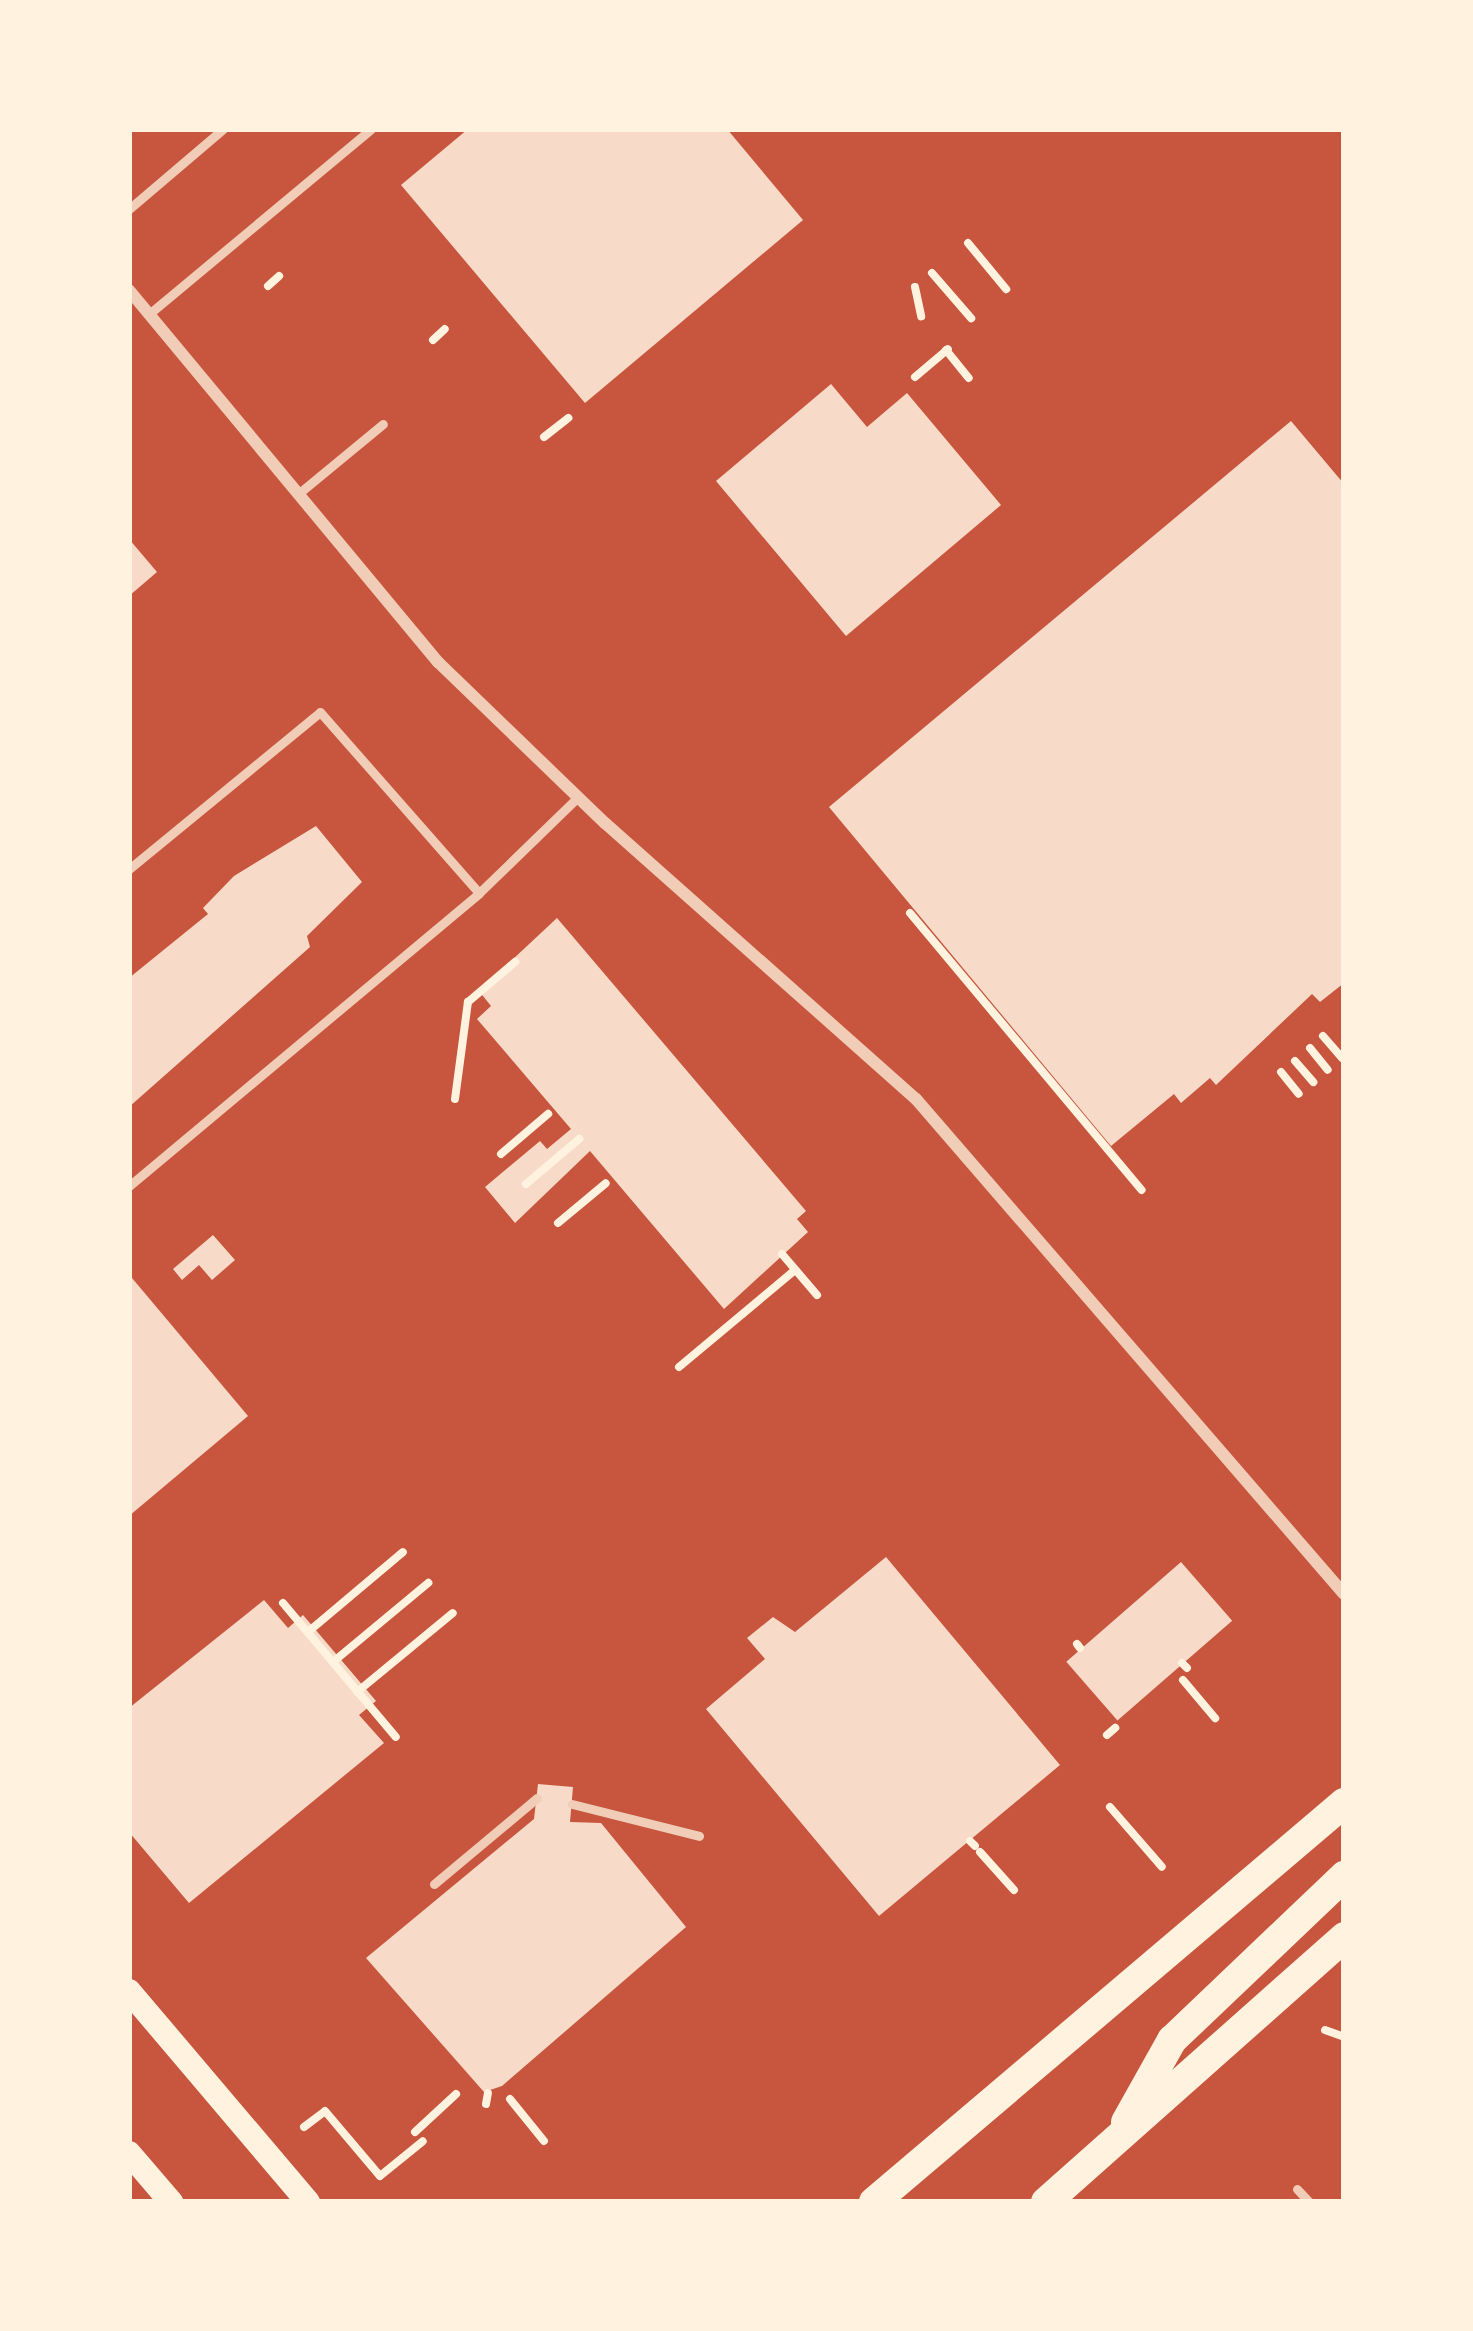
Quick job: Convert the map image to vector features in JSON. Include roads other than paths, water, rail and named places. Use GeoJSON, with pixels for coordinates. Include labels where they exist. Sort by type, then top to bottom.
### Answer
{"type":"FeatureCollection","features":[{"type":"Feature","properties":{"kind":"main road"},"geometry":{"type":"LineString","coordinates":[[874,2202],[1344,1803]]}},
{"type":"Feature","properties":{"kind":"main road"},"geometry":{"type":"LineString","coordinates":[[1114,2143],[1172,2040],[1344,1876]]}},
{"type":"Feature","properties":{"kind":"main road"},"geometry":{"type":"LineString","coordinates":[[1046,2202],[1344,1937]]}},
{"type":"Feature","properties":{"kind":"main road"},"geometry":{"type":"LineString","coordinates":[[129,1990],[308,2202]]}},
{"type":"Feature","properties":{"kind":"main road"},"geometry":{"type":"LineString","coordinates":[[129,2152],[171,2202]]}},
{"type":"Feature","properties":{"kind":"street"},"geometry":{"type":"LineString","coordinates":[[129,290],[438,662],[577,798],[916,1099],[1344,1594]]}},
{"type":"Feature","properties":{"kind":"lane"},"geometry":{"type":"LineString","coordinates":[[129,209],[223,129]]}},
{"type":"Feature","properties":{"kind":"lane"},"geometry":{"type":"LineString","coordinates":[[149,314],[371,129]]}},
{"type":"Feature","properties":{"kind":"lane"},"geometry":{"type":"LineString","coordinates":[[298,494],[383,424]]}},
{"type":"Feature","properties":{"kind":"lane"},"geometry":{"type":"LineString","coordinates":[[129,869],[320,712],[479,893]]}},
{"type":"Feature","properties":{"kind":"lane"},"geometry":{"type":"LineString","coordinates":[[129,1186],[479,893],[577,798]]}},
{"type":"Feature","properties":{"kind":"lane"},"geometry":{"type":"LineString","coordinates":[[434,1884],[537,1798]]}},
{"type":"Feature","properties":{"kind":"lane"},"geometry":{"type":"LineString","coordinates":[[572,1804],[699,1836]]}},
{"type":"Feature","properties":{"kind":"lane"},"geometry":{"type":"LineString","coordinates":[[1297,2188],[1309,2202]]}}]}
